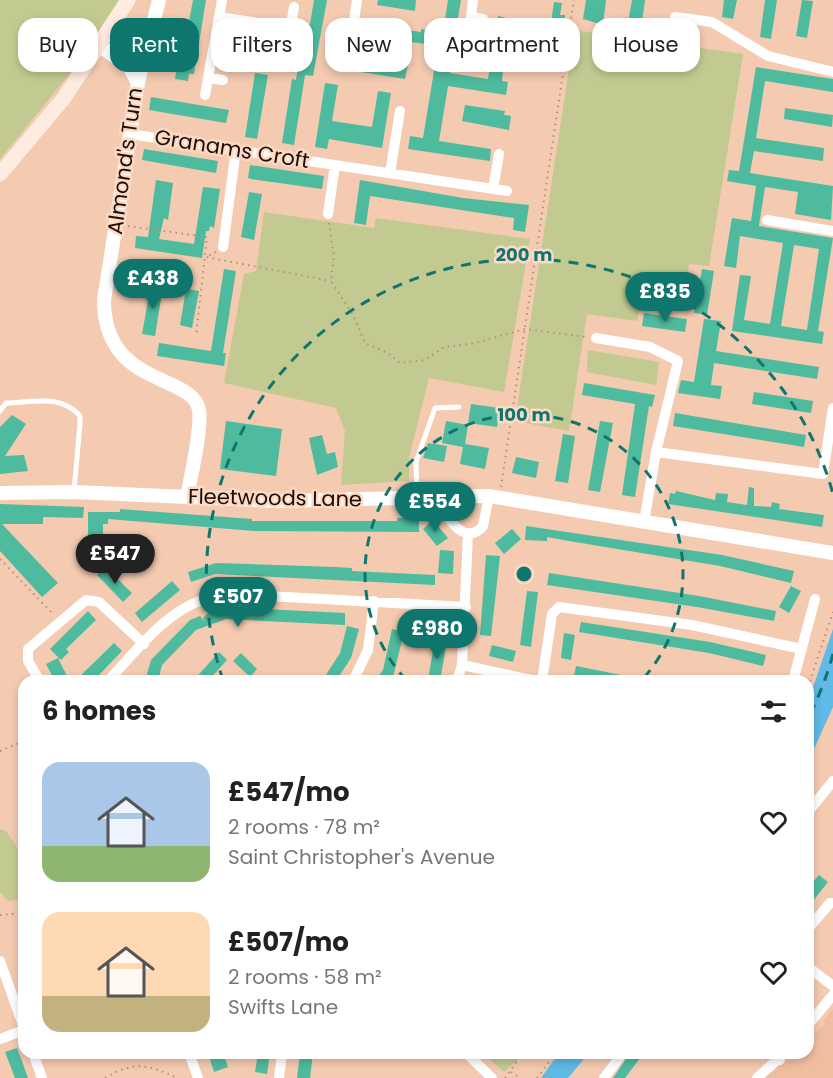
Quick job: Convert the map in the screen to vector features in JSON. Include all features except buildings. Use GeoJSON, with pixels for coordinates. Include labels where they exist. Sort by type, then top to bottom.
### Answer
{"type":"FeatureCollection","features":[{"type":"Feature","properties":{"kind":"main road"},"geometry":{"type":"LineString","coordinates":[[0,174],[64,98],[128,0]]}},
{"type":"Feature","properties":{"kind":"street"},"geometry":{"type":"LineString","coordinates":[[138,83],[159,0]]}},
{"type":"Feature","properties":{"kind":"street"},"geometry":{"type":"LineString","coordinates":[[206,95],[222,0]]}},
{"type":"Feature","properties":{"kind":"street"},"geometry":{"type":"LineString","coordinates":[[354,18],[357,0]]}},
{"type":"Feature","properties":{"kind":"street"},"geometry":{"type":"LineString","coordinates":[[473,0],[474,18]]}},
{"type":"Feature","properties":{"kind":"street"},"geometry":{"type":"LineString","coordinates":[[292,18],[294,7]]}},
{"type":"Feature","properties":{"kind":"street"},"geometry":{"type":"LineString","coordinates":[[219,17],[226,18]]}},
{"type":"Feature","properties":{"kind":"street"},"geometry":{"type":"LineString","coordinates":[[675,17],[712,22],[768,56],[833,72]]}},
{"type":"Feature","properties":{"kind":"street","name":"Almond's Turn"},"geometry":{"type":"LineString","coordinates":[[99,45],[130,68],[138,83],[109,269],[104,318],[115,345],[137,369],[190,393],[199,409],[187,497]]}},
{"type":"Feature","properties":{"kind":"street"},"geometry":{"type":"LineString","coordinates":[[208,78],[223,80]]}},
{"type":"Feature","properties":{"kind":"street"},"geometry":{"type":"LineString","coordinates":[[390,173],[400,111]]}},
{"type":"Feature","properties":{"kind":"street","name":"Granams Croft"},"geometry":{"type":"LineString","coordinates":[[130,134],[507,191]]}},
{"type":"Feature","properties":{"kind":"street"},"geometry":{"type":"LineString","coordinates":[[223,247],[236,149]]}},
{"type":"Feature","properties":{"kind":"street"},"geometry":{"type":"LineString","coordinates":[[493,189],[499,154]]}},
{"type":"Feature","properties":{"kind":"street","name":"Granams Croft"},"geometry":{"type":"LineString","coordinates":[[328,214],[334,165]]}},
{"type":"Feature","properties":{"kind":"street"},"geometry":{"type":"LineString","coordinates":[[767,220],[833,231]]}},
{"type":"Feature","properties":{"kind":"street"},"geometry":{"type":"LineString","coordinates":[[109,269],[185,280]]}},
{"type":"Feature","properties":{"kind":"street"},"geometry":{"type":"LineString","coordinates":[[596,338],[650,347],[678,361],[656,453],[644,522]]}},
{"type":"Feature","properties":{"kind":"street"},"geometry":{"type":"LineString","coordinates":[[656,453],[823,474],[833,408]]}},
{"type":"Feature","properties":{"kind":"street","name":"Fleetwoods Lane"},"geometry":{"type":"LineString","coordinates":[[0,493],[74,492],[360,501],[417,496],[494,497],[833,553]]}},
{"type":"Feature","properties":{"kind":"street"},"geometry":{"type":"LineString","coordinates":[[440,496],[445,515],[456,528],[468,533],[475,532],[483,526],[494,497]]}},
{"type":"Feature","properties":{"kind":"street"},"geometry":{"type":"LineString","coordinates":[[459,675],[462,665],[466,607],[468,533]]}},
{"type":"Feature","properties":{"kind":"street"},"geometry":{"type":"LineString","coordinates":[[114,675],[176,612],[191,602],[211,596],[232,594],[466,607]]}},
{"type":"Feature","properties":{"kind":"street"},"geometry":{"type":"LineString","coordinates":[[795,675],[815,598]]}},
{"type":"Feature","properties":{"kind":"street"},"geometry":{"type":"LineString","coordinates":[[36,675],[28,661],[28,648],[82,602],[95,601],[144,644]]}},
{"type":"Feature","properties":{"kind":"street"},"geometry":{"type":"LineString","coordinates":[[356,675],[368,650],[374,601]]}},
{"type":"Feature","properties":{"kind":"street"},"geometry":{"type":"LineString","coordinates":[[543,675],[552,614],[559,607],[692,625],[802,648]]}},
{"type":"Feature","properties":{"kind":"street"},"geometry":{"type":"LineString","coordinates":[[462,665],[508,675]]}},
{"type":"Feature","properties":{"kind":"street"},"geometry":{"type":"LineString","coordinates":[[814,805],[833,782]]}},
{"type":"Feature","properties":{"kind":"street"},"geometry":{"type":"LineString","coordinates":[[814,922],[830,903],[833,903]]}},
{"type":"Feature","properties":{"kind":"street"},"geometry":{"type":"LineString","coordinates":[[0,961],[18,1012]]}},
{"type":"Feature","properties":{"kind":"street"},"geometry":{"type":"LineString","coordinates":[[814,972],[833,986]]}},
{"type":"Feature","properties":{"kind":"street"},"geometry":{"type":"LineString","coordinates":[[814,1018],[833,995]]}},
{"type":"Feature","properties":{"kind":"street"},"geometry":{"type":"LineString","coordinates":[[0,1039],[18,1032]]}},
{"type":"Feature","properties":{"kind":"street"},"geometry":{"type":"LineString","coordinates":[[35,1059],[42,1078]]}},
{"type":"Feature","properties":{"kind":"street"},"geometry":{"type":"LineString","coordinates":[[191,1059],[198,1078]]}},
{"type":"Feature","properties":{"kind":"street"},"geometry":{"type":"LineString","coordinates":[[279,1078],[281,1059]]}},
{"type":"Feature","properties":{"kind":"street"},"geometry":{"type":"LineString","coordinates":[[472,1059],[492,1078]]}},
{"type":"Feature","properties":{"kind":"street"},"geometry":{"type":"LineString","coordinates":[[604,1078],[618,1059]]}},
{"type":"Feature","properties":{"kind":"street"},"geometry":{"type":"LineString","coordinates":[[757,1078],[780,1059]]}},
{"type":"Feature","properties":{"kind":"lane"},"geometry":{"type":"LineString","coordinates":[[0,411],[6,403],[41,402],[63,402],[75,410],[80,416],[80,424],[74,492]]}},
{"type":"Feature","properties":{"kind":"lane"},"geometry":{"type":"LineString","coordinates":[[417,496],[416,462],[435,408],[459,407]]}},
{"type":"Feature","properties":{"kind":"path"},"geometry":{"type":"LineString","coordinates":[[494,497],[525,329],[574,0]]}},
{"type":"Feature","properties":{"kind":"path"},"geometry":{"type":"LineString","coordinates":[[328,214],[334,256],[331,280],[353,315],[365,343],[388,352],[400,363],[425,360],[444,347],[471,344],[525,329],[596,338]]}},
{"type":"Feature","properties":{"kind":"path"},"geometry":{"type":"LineString","coordinates":[[116,225],[207,237],[195,336]]}},
{"type":"Feature","properties":{"kind":"path"},"geometry":{"type":"LineString","coordinates":[[206,257],[223,247]]}},
{"type":"Feature","properties":{"kind":"path"},"geometry":{"type":"LineString","coordinates":[[206,257],[331,280]]}},
{"type":"Feature","properties":{"kind":"path"},"geometry":{"type":"LineString","coordinates":[[0,559],[60,621]]}},
{"type":"Feature","properties":{"kind":"path"},"geometry":{"type":"LineString","coordinates":[[812,675],[833,612]]}},
{"type":"Feature","properties":{"kind":"path"},"geometry":{"type":"LineString","coordinates":[[0,751],[18,744]]}},
{"type":"Feature","properties":{"kind":"path"},"geometry":{"type":"LineString","coordinates":[[0,915],[18,914]]}},
{"type":"Feature","properties":{"kind":"path"},"geometry":{"type":"LineString","coordinates":[[505,1078],[519,1059]]}},
{"type":"Feature","properties":{"kind":"path"},"geometry":{"type":"LineString","coordinates":[[537,1078],[551,1059]]}},
{"type":"Feature","properties":{"kind":"path"},"geometry":{"type":"LineString","coordinates":[[105,1078],[122,1069],[142,1065],[178,1078]]}},
{"type":"Feature","properties":{"kind":"path"},"geometry":{"type":"LineString","coordinates":[[511,1072],[520,1078]]}},
{"type":"Feature","properties":{"kind":"shaded area"},"geometry":{"type":"Polygon","coordinates":[[[833,1009],[833,1078],[764,1078],[785,1059],[814,1059],[814,1034],[825,1024],[823,1021],[833,1009]]]}},
{"type":"Feature","properties":{"kind":"green space"},"geometry":{"type":"Polygon","coordinates":[[[0,0],[120,0],[98,33],[98,18],[18,18],[18,72],[71,72],[0,159],[0,0]]]}},
{"type":"Feature","properties":{"kind":"green space"},"geometry":{"type":"Polygon","coordinates":[[[580,31],[592,32],[592,72],[700,72],[700,48],[743,54],[709,266],[689,264],[682,309],[641,302],[637,321],[587,314],[569,431],[515,421],[569,72],[580,72],[580,31]]]}},
{"type":"Feature","properties":{"kind":"green space"},"geometry":{"type":"Polygon","coordinates":[[[264,212],[374,228],[376,218],[530,239],[504,392],[429,378],[409,458],[409,481],[341,485],[345,431],[336,408],[224,383],[244,274],[256,271],[264,212]]]}},
{"type":"Feature","properties":{"kind":"green space"},"geometry":{"type":"Polygon","coordinates":[[[588,350],[659,362],[656,385],[587,372],[588,350]]]}},
{"type":"Feature","properties":{"kind":"green space"},"geometry":{"type":"Polygon","coordinates":[[[0,829],[6,831],[18,849],[18,899],[8,901],[0,892],[0,829]]]}},
{"type":"Feature","properties":{"kind":"green space"},"geometry":{"type":"Polygon","coordinates":[[[490,1059],[518,1059],[504,1072],[490,1059]]]}},
{"type":"Feature","properties":{"kind":"water"},"geometry":{"type":"Polygon","coordinates":[[[833,629],[833,707],[814,749],[814,684],[833,629]]]}},
{"type":"Feature","properties":{"kind":"water"},"geometry":{"type":"Polygon","coordinates":[[[555,1059],[584,1059],[568,1078],[541,1078],[555,1059]]]}}]}
